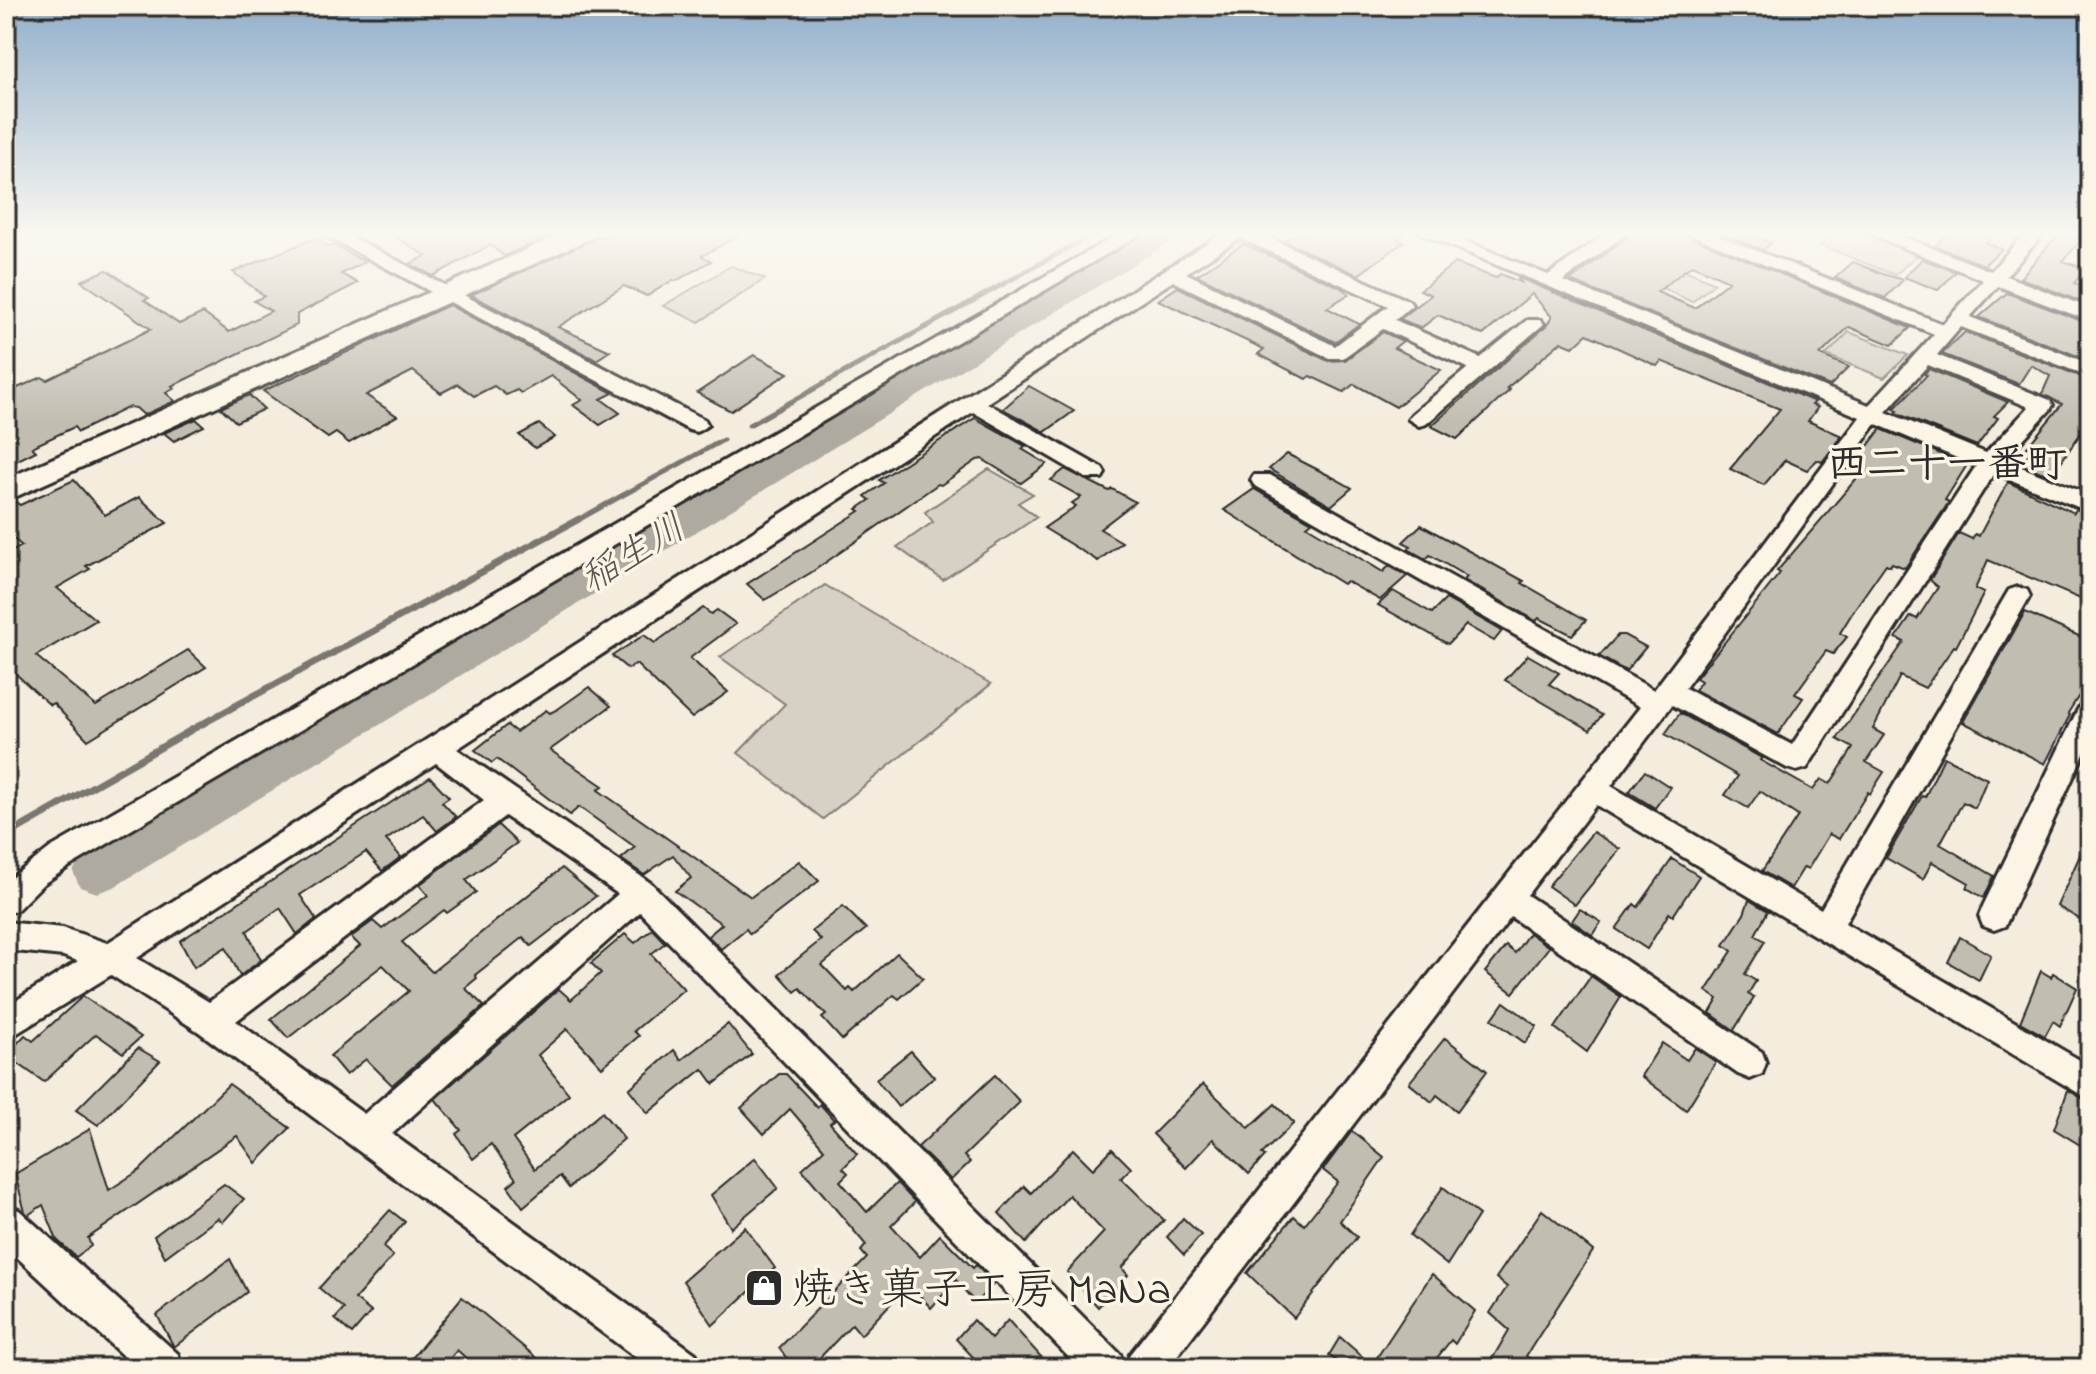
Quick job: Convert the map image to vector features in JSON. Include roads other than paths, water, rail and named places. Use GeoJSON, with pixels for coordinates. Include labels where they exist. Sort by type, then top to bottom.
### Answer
{"type":"FeatureCollection","features":[{"type":"Feature","properties":{"kind":"street"},"geometry":{"type":"LineString","coordinates":[[6,491],[442,296]]}},
{"type":"Feature","properties":{"kind":"street"},"geometry":{"type":"LineString","coordinates":[[451,296],[697,425]]}},
{"type":"Feature","properties":{"kind":"street"},"geometry":{"type":"LineString","coordinates":[[6,901],[33,875],[60,857],[1025,296]]}},
{"type":"Feature","properties":{"kind":"street"},"geometry":{"type":"LineString","coordinates":[[6,1025],[1139,296]]}},
{"type":"Feature","properties":{"kind":"street"},"geometry":{"type":"LineString","coordinates":[[1218,296],[1336,354],[1402,305],[1382,296]]}},
{"type":"Feature","properties":{"kind":"street"},"geometry":{"type":"LineString","coordinates":[[1584,296],[2090,504]]}},
{"type":"Feature","properties":{"kind":"street"},"geometry":{"type":"LineString","coordinates":[[1872,296],[2090,371]]}},
{"type":"Feature","properties":{"kind":"street"},"geometry":{"type":"LineString","coordinates":[[1144,1368],[1662,698],[1849,450],[1871,416],[1977,296]]}},
{"type":"Feature","properties":{"kind":"street"},"geometry":{"type":"LineString","coordinates":[[2041,296],[2090,315]]}},
{"type":"Feature","properties":{"kind":"street"},"geometry":{"type":"LineString","coordinates":[[1380,320],[1480,366]]}},
{"type":"Feature","properties":{"kind":"street"},"geometry":{"type":"LineString","coordinates":[[1419,419],[1534,324]]}},
{"type":"Feature","properties":{"kind":"street"},"geometry":{"type":"LineString","coordinates":[[1262,480],[1662,698],[1797,760],[1989,463],[2043,405],[1923,356]]}},
{"type":"Feature","properties":{"kind":"street"},"geometry":{"type":"LineString","coordinates":[[972,403],[1094,473]]}},
{"type":"Feature","properties":{"kind":"street"},"geometry":{"type":"LineString","coordinates":[[1826,928],[2018,596]]}},
{"type":"Feature","properties":{"kind":"street"},"geometry":{"type":"LineString","coordinates":[[1994,916],[2090,711]]}},
{"type":"Feature","properties":{"kind":"street"},"geometry":{"type":"LineString","coordinates":[[437,749],[505,800],[641,893],[1106,1368]]}},
{"type":"Feature","properties":{"kind":"street"},"geometry":{"type":"LineString","coordinates":[[1592,789],[2090,1084]]}},
{"type":"Feature","properties":{"kind":"street"},"geometry":{"type":"LineString","coordinates":[[210,1021],[505,800]]}},
{"type":"Feature","properties":{"kind":"street"},"geometry":{"type":"LineString","coordinates":[[365,1135],[641,893]]}},
{"type":"Feature","properties":{"kind":"street"},"geometry":{"type":"LineString","coordinates":[[1508,899],[1750,1063]]}},
{"type":"Feature","properties":{"kind":"street"},"geometry":{"type":"LineString","coordinates":[[6,936],[63,942],[111,958],[210,1021],[682,1368]]}},
{"type":"Feature","properties":{"kind":"street"},"geometry":{"type":"LineString","coordinates":[[6,1223],[164,1368]]}},
{"type":"Feature","properties":{"kind":"waterway"},"geometry":{"type":"LineString","coordinates":[[749,425],[981,296]]}},
{"type":"Feature","properties":{"kind":"waterway","name":"稲生川"},"geometry":{"type":"LineString","coordinates":[[97,872],[1060,296]]}},
{"type":"Feature","properties":{"kind":"waterway"},"geometry":{"type":"LineString","coordinates":[[576,521],[723,440]]}},
{"type":"Feature","properties":{"kind":"waterway"},"geometry":{"type":"LineString","coordinates":[[18,829],[193,729],[579,519]]}},
{"type":"Feature","properties":{"kind":"place","name":"焼き菓子工房 MaNa"},"geometry":{"type":"Point","coordinates":[764,1288]}},
{"type":"Feature","properties":{"kind":"district","name":"西二十一番町"},"geometry":{"type":"Point","coordinates":[1947,462]}}]}
